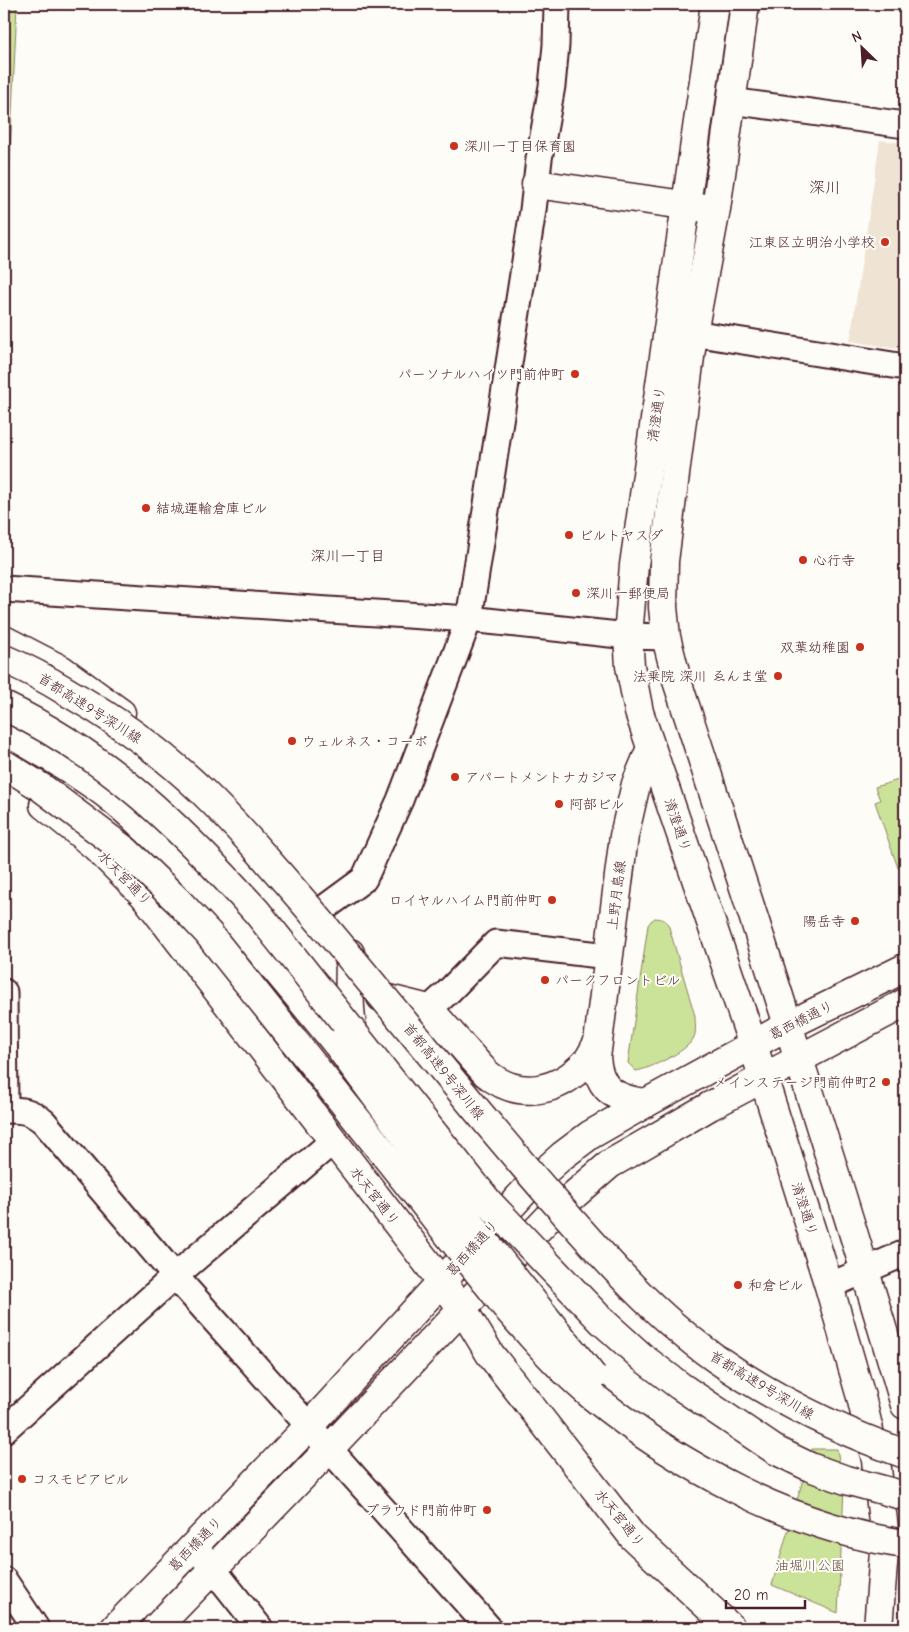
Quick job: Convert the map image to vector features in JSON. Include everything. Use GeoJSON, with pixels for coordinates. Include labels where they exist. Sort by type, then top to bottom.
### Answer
{"type":"FeatureCollection","features":[{"type":"Feature","properties":{"kind":"main road","name":"清澄通り"},"geometry":{"type":"LineString","coordinates":[[715,4],[634,565],[628,636],[630,666],[639,712],[764,1077],[829,1286],[861,1397],[876,1460],[885,1539],[878,1628]]}},
{"type":"Feature","properties":{"kind":"main road","name":"清澄通り"},"geometry":{"type":"LineString","coordinates":[[745,4],[716,209],[693,333],[664,561],[666,637],[678,684],[800,1058],[866,1270],[905,1406]]}},
{"type":"Feature","properties":{"kind":"main road"},"geometry":{"type":"LineString","coordinates":[[536,184],[716,209]]}},
{"type":"Feature","properties":{"kind":"main road"},"geometry":{"type":"LineString","coordinates":[[4,640],[62,670],[115,708],[174,756],[241,817],[319,912],[381,997],[534,1180]]}},
{"type":"Feature","properties":{"kind":"main road","name":"首都高速9号深川線"},"geometry":{"type":"LineString","coordinates":[[4,659],[52,682],[116,722],[150,746],[203,792],[246,836],[364,972],[516,1157],[603,1256],[675,1326],[713,1356],[790,1405],[856,1436],[905,1454]]}},
{"type":"Feature","properties":{"kind":"main road"},"geometry":{"type":"LineString","coordinates":[[4,706],[31,719],[85,752],[137,791],[216,867],[257,912],[489,1203],[602,1321],[622,1339],[680,1386],[775,1450],[810,1467],[846,1480],[905,1496]]}},
{"type":"Feature","properties":{"kind":"main road"},"geometry":{"type":"LineString","coordinates":[[4,731],[99,788],[130,813],[191,873],[244,931],[359,1072],[449,1197],[587,1369],[625,1421]]}},
{"type":"Feature","properties":{"kind":"main road","name":"上野月島線"},"geometry":{"type":"LineString","coordinates":[[596,1046],[624,836],[636,784],[651,748]]}},
{"type":"Feature","properties":{"kind":"main road"},"geometry":{"type":"LineString","coordinates":[[4,764],[42,788],[127,852],[178,900],[208,933],[507,1308],[560,1366],[590,1394],[662,1447],[736,1488],[788,1511],[857,1534],[905,1544]]}},
{"type":"Feature","properties":{"kind":"main road","name":"水天宮通り"},"geometry":{"type":"LineString","coordinates":[[4,779],[41,803],[94,846],[144,895],[462,1308],[490,1354],[633,1537],[723,1626]]}},
{"type":"Feature","properties":{"kind":"main road"},"geometry":{"type":"LineString","coordinates":[[350,953],[352,1030],[368,1079],[383,1104],[426,1160],[462,1222],[468,1241],[462,1308]]}},
{"type":"Feature","properties":{"kind":"main road","name":"葛西橋通り"},"geometry":{"type":"LineString","coordinates":[[115,1628],[309,1426],[534,1180],[562,1156],[590,1135],[646,1103],[789,1026],[905,968]]}},
{"type":"Feature","properties":{"kind":"main road"},"geometry":{"type":"LineString","coordinates":[[381,997],[429,1009],[486,1073],[496,1082],[508,1087],[535,1090],[563,1080],[587,1062],[596,1046]]}},
{"type":"Feature","properties":{"kind":"main road"},"geometry":{"type":"LineString","coordinates":[[156,1628],[552,1214],[610,1164],[764,1077],[905,1003]]}},
{"type":"Feature","properties":{"kind":"main road"},"geometry":{"type":"LineString","coordinates":[[596,1046],[597,1068],[607,1087],[617,1097],[646,1103]]}},
{"type":"Feature","properties":{"kind":"main road"},"geometry":{"type":"LineString","coordinates":[[861,1397],[905,1406]]}},
{"type":"Feature","properties":{"kind":"street"},"geometry":{"type":"LineString","coordinates":[[319,912],[364,879],[400,800],[469,619],[539,159],[552,86],[557,4]]}},
{"type":"Feature","properties":{"kind":"street"},"geometry":{"type":"LineString","coordinates":[[731,101],[905,125]]}},
{"type":"Feature","properties":{"kind":"street"},"geometry":{"type":"LineString","coordinates":[[693,333],[905,367]]}},
{"type":"Feature","properties":{"kind":"street"},"geometry":{"type":"LineString","coordinates":[[4,589],[469,619],[628,636],[666,637]]}},
{"type":"Feature","properties":{"kind":"street"},"geometry":{"type":"LineString","coordinates":[[429,1009],[496,943],[608,956]]}},
{"type":"Feature","properties":{"kind":"street"},"geometry":{"type":"LineString","coordinates":[[4,992],[4,1110],[20,1110],[33,1114],[44,1122],[175,1276],[489,1628]]}},
{"type":"Feature","properties":{"kind":"street"},"geometry":{"type":"LineString","coordinates":[[4,1430],[175,1276],[333,1141]]}},
{"type":"Feature","properties":{"kind":"street"},"geometry":{"type":"LineString","coordinates":[[829,1286],[905,1253]]}},
{"type":"Feature","properties":{"kind":"street"},"geometry":{"type":"LineString","coordinates":[[194,1545],[260,1628]]}},
{"type":"Feature","properties":{"kind":"street"},"geometry":{"type":"LineString","coordinates":[[4,1580],[36,1628]]}},
{"type":"Feature","properties":{"kind":"shaded area","name":"江東区立明治小学校"},"geometry":{"type":"Polygon","coordinates":[[[880,140],[905,143],[905,350],[850,341],[880,140]]]}},
{"type":"Feature","properties":{"kind":"green space"},"geometry":{"type":"Polygon","coordinates":[[[4,4],[17,4],[4,288],[4,4]]]}},
{"type":"Feature","properties":{"kind":"green space"},"geometry":{"type":"Polygon","coordinates":[[[905,761],[905,865],[898,868],[875,802],[880,800],[875,787],[902,779],[905,761]]]}},
{"type":"Feature","properties":{"kind":"green space"},"geometry":{"type":"Polygon","coordinates":[[[655,918],[664,920],[669,927],[695,1016],[695,1031],[693,1039],[683,1049],[658,1063],[636,1071],[628,1063],[648,925],[655,918]]]}},
{"type":"Feature","properties":{"kind":"green space","name":"油堀川公園"},"geometry":{"type":"Polygon","coordinates":[[[812,1449],[837,1449],[844,1489],[838,1613],[772,1585],[812,1449]]]}},
{"type":"Feature","properties":{"kind":"place","name":"深川一丁目保育園"},"geometry":{"type":"Point","coordinates":[454,146]}},
{"type":"Feature","properties":{"kind":"place","name":"江東区立明治小学校"},"geometry":{"type":"Point","coordinates":[885,242]}},
{"type":"Feature","properties":{"kind":"place","name":"パーソナルハイツ門前仲町"},"geometry":{"type":"Point","coordinates":[575,374]}},
{"type":"Feature","properties":{"kind":"place","name":"結城運輸倉庫ビル"},"geometry":{"type":"Point","coordinates":[146,508]}},
{"type":"Feature","properties":{"kind":"place","name":"ビルトヤスダ"},"geometry":{"type":"Point","coordinates":[569,535]}},
{"type":"Feature","properties":{"kind":"place","name":"心行寺"},"geometry":{"type":"Point","coordinates":[803,560]}},
{"type":"Feature","properties":{"kind":"place","name":"深川一郵便局"},"geometry":{"type":"Point","coordinates":[576,593]}},
{"type":"Feature","properties":{"kind":"place","name":"双葉幼稚園"},"geometry":{"type":"Point","coordinates":[860,647]}},
{"type":"Feature","properties":{"kind":"place","name":"法乗院 深川 ゑんま堂"},"geometry":{"type":"Point","coordinates":[778,676]}},
{"type":"Feature","properties":{"kind":"place","name":"ウェルネス・コーポ"},"geometry":{"type":"Point","coordinates":[292,741]}},
{"type":"Feature","properties":{"kind":"place","name":"アパートメントナカジマ"},"geometry":{"type":"Point","coordinates":[455,777]}},
{"type":"Feature","properties":{"kind":"place","name":"阿部ビル"},"geometry":{"type":"Point","coordinates":[559,804]}},
{"type":"Feature","properties":{"kind":"place","name":"ロイヤルハイム門前仲町"},"geometry":{"type":"Point","coordinates":[552,900]}},
{"type":"Feature","properties":{"kind":"place","name":"陽岳寺"},"geometry":{"type":"Point","coordinates":[855,921]}},
{"type":"Feature","properties":{"kind":"place","name":"パークフロントビル"},"geometry":{"type":"Point","coordinates":[545,980]}},
{"type":"Feature","properties":{"kind":"place","name":"メインステージ門前仲町2"},"geometry":{"type":"Point","coordinates":[886,1082]}},
{"type":"Feature","properties":{"kind":"place","name":"和倉ビル"},"geometry":{"type":"Point","coordinates":[738,1285]}},
{"type":"Feature","properties":{"kind":"place","name":"コスモピアビル"},"geometry":{"type":"Point","coordinates":[22,1479]}},
{"type":"Feature","properties":{"kind":"place","name":"プラウド門前仲町"},"geometry":{"type":"Point","coordinates":[487,1510]}},
{"type":"Feature","properties":{"kind":"district","name":"深川"},"geometry":{"type":"Point","coordinates":[825,187]}},
{"type":"Feature","properties":{"kind":"district","name":"深川一丁目"},"geometry":{"type":"Point","coordinates":[348,556]}}]}
